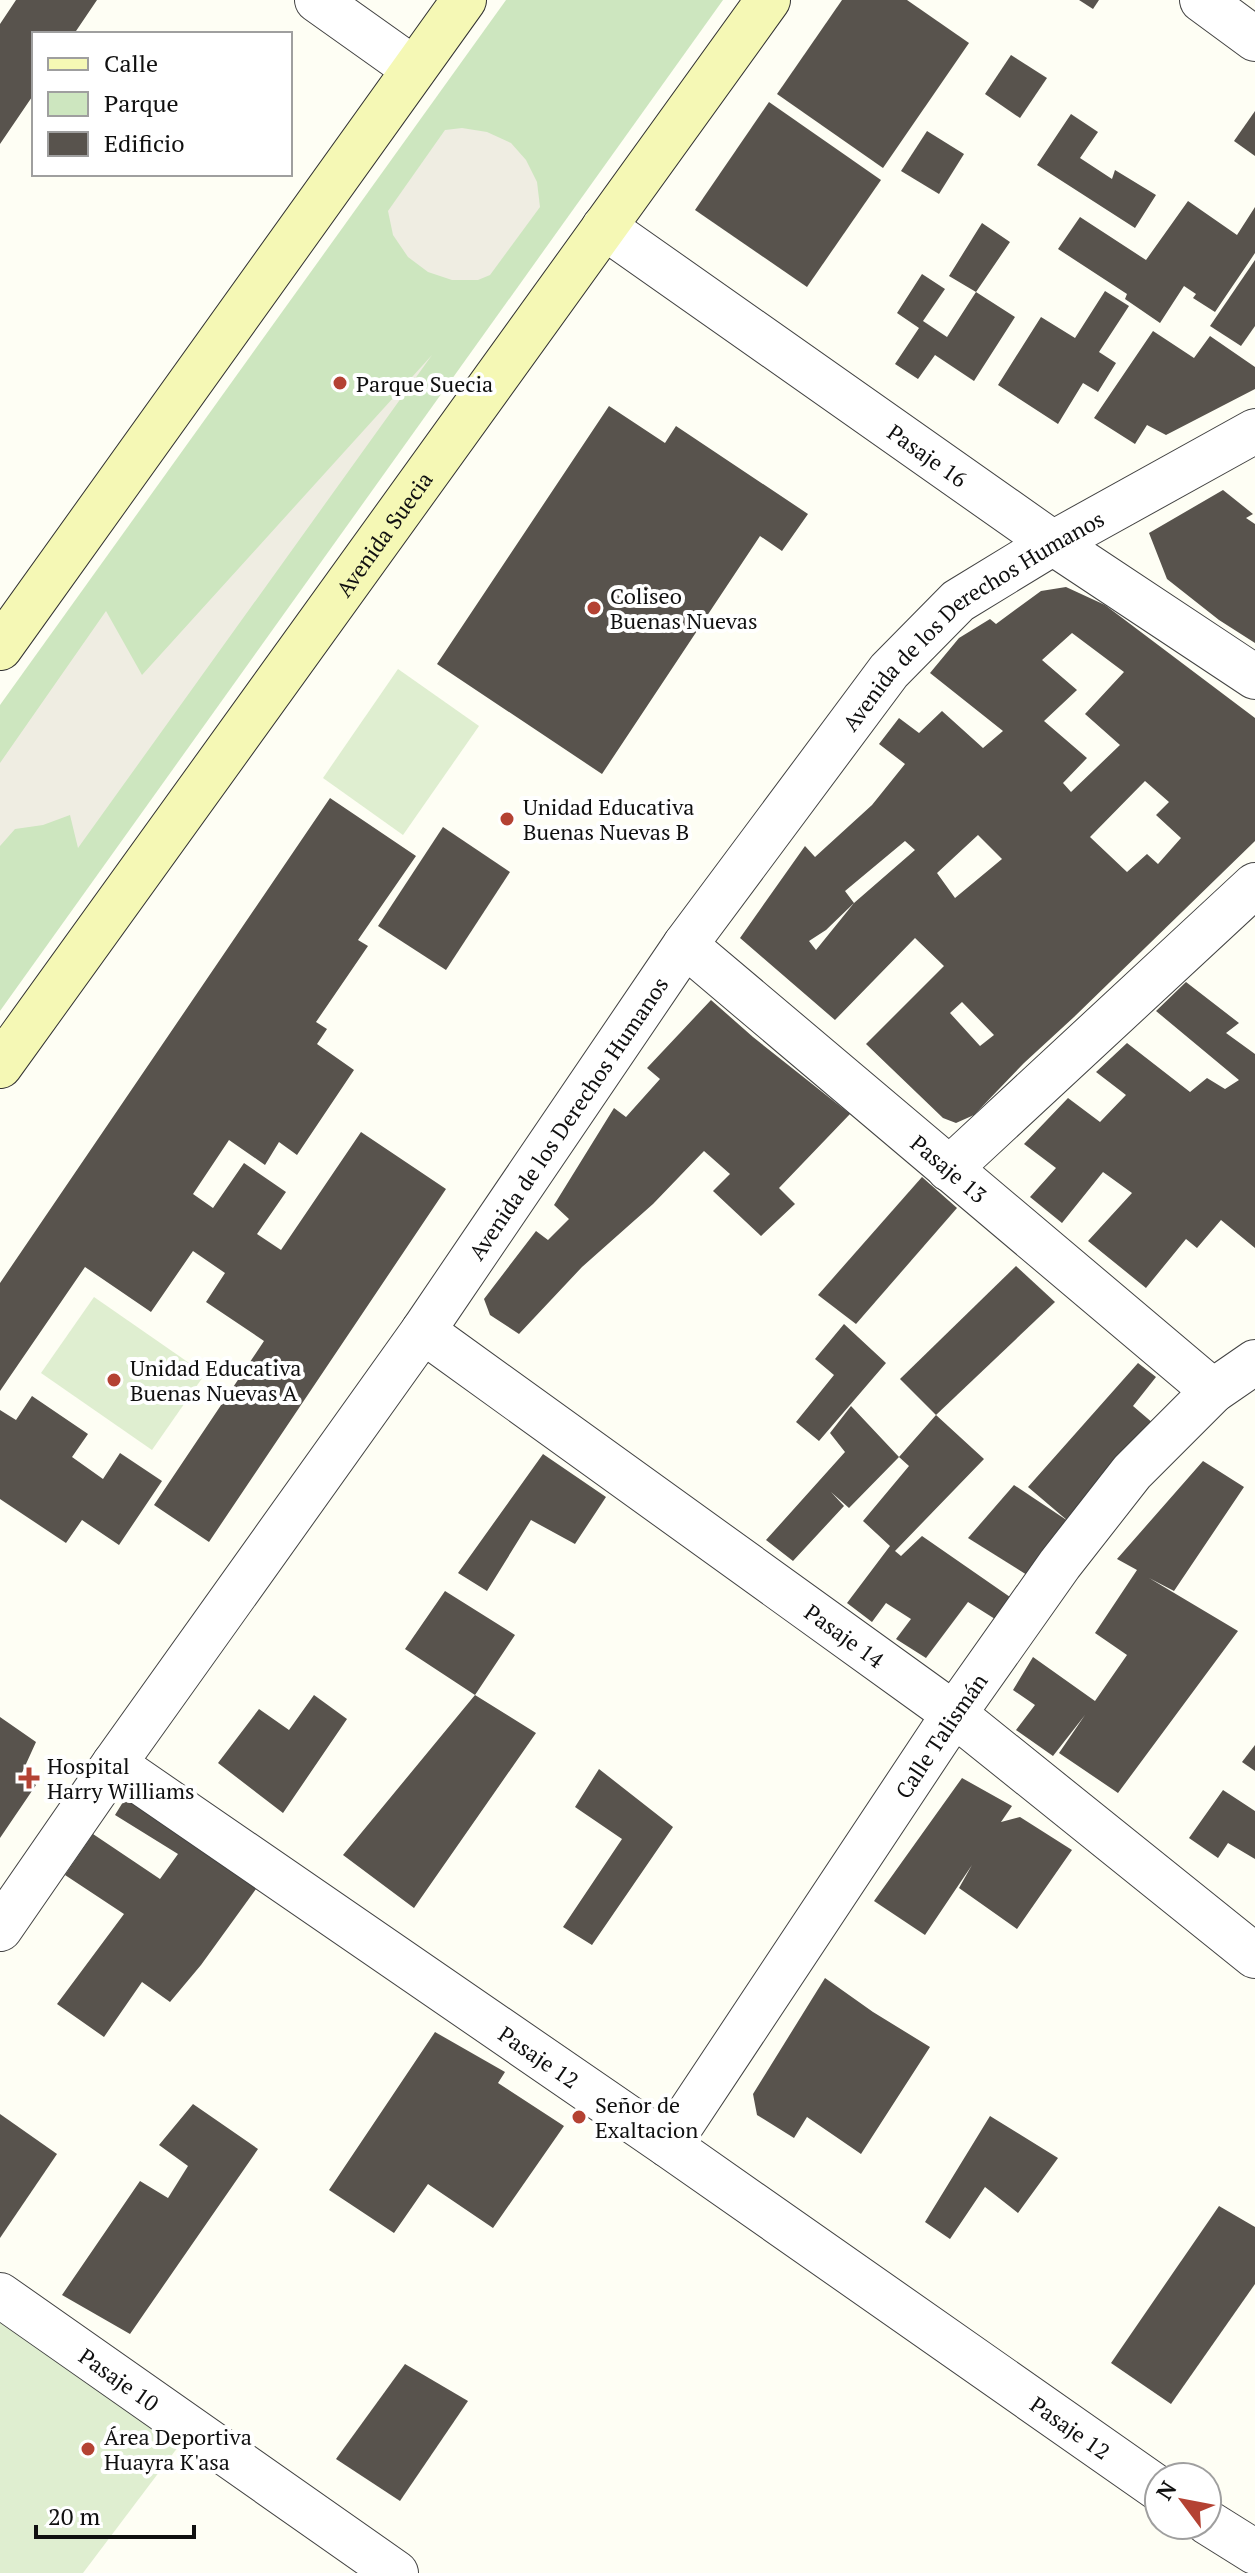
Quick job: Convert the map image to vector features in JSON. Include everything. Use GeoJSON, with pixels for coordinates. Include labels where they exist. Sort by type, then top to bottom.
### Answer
{"type":"FeatureCollection","features":[{"type":"Feature","properties":{"kind":"main road"},"geometry":{"type":"LineString","coordinates":[[0,648],[464,0]]}},
{"type":"Feature","properties":{"kind":"main road","name":"Avenida Suecia"},"geometry":{"type":"LineString","coordinates":[[0,1066],[768,0]]}},
{"type":"Feature","properties":{"kind":"street"},"geometry":{"type":"LineString","coordinates":[[317,0],[414,69]]}},
{"type":"Feature","properties":{"kind":"street"},"geometry":{"type":"LineString","coordinates":[[1202,0],[1255,39]]}},
{"type":"Feature","properties":{"kind":"street","name":"Pasaje 16"},"geometry":{"type":"LineString","coordinates":[[604,227],[1053,543],[1255,677]]}},
{"type":"Feature","properties":{"kind":"street","name":"Avenida de los Derechos Humanos"},"geometry":{"type":"LineString","coordinates":[[0,1929],[423,1331],[685,945],[889,671],[958,601],[1053,543],[1255,431]]}},
{"type":"Feature","properties":{"kind":"street"},"geometry":{"type":"LineString","coordinates":[[949,1169],[1255,885]]}},
{"type":"Feature","properties":{"kind":"street","name":"Pasaje 13"},"geometry":{"type":"LineString","coordinates":[[685,945],[1213,1391]]}},
{"type":"Feature","properties":{"kind":"street","name":"Pasaje 14"},"geometry":{"type":"LineString","coordinates":[[423,1331],[954,1714],[1255,1956]]}},
{"type":"Feature","properties":{"kind":"street","name":"Calle Talismán"},"geometry":{"type":"LineString","coordinates":[[668,2145],[954,1714],[1060,1564],[1132,1472],[1213,1391],[1255,1362]]}},
{"type":"Feature","properties":{"kind":"street","name":"Pasaje 12"},"geometry":{"type":"LineString","coordinates":[[114,1764],[668,2145],[1143,2478]]}},
{"type":"Feature","properties":{"kind":"street","name":"Pasaje 10"},"geometry":{"type":"LineString","coordinates":[[0,2295],[396,2573]]}},
{"type":"Feature","properties":{"kind":"street"},"geometry":{"type":"LineString","coordinates":[[1223,2532],[1255,2552]]}},
{"type":"Feature","properties":{"kind":"green space","name":"Parque Suecia"},"geometry":{"type":"Polygon","coordinates":[[[506,0],[723,0],[0,1011],[0,705],[506,0]]]}},
{"type":"Feature","properties":{"kind":"green space"},"geometry":{"type":"Polygon","coordinates":[[[398,669],[479,726],[403,835],[323,778],[398,669]]]}},
{"type":"Feature","properties":{"kind":"green space"},"geometry":{"type":"Polygon","coordinates":[[[94,1297],[205,1374],[152,1450],[41,1373],[94,1297]]]}},
{"type":"Feature","properties":{"kind":"green space","name":"Área Deportiva Huayra K'asa"},"geometry":{"type":"Polygon","coordinates":[[[0,2319],[181,2443],[83,2573],[0,2573],[0,2319]]]}},
{"type":"Feature","properties":{"kind":"shaded area"},"geometry":{"type":"Polygon","coordinates":[[[462,128],[487,132],[511,143],[526,160],[537,182],[540,207],[490,275],[478,280],[452,280],[428,272],[408,257],[393,235],[388,211],[445,130],[462,128]]]}},
{"type":"Feature","properties":{"kind":"shaded area"},"geometry":{"type":"Polygon","coordinates":[[[432,355],[78,848],[70,815],[43,825],[15,829],[0,846],[0,763],[106,611],[142,675],[432,355]]]}},
{"type":"Feature","properties":{"kind":"building"},"geometry":{"type":"Polygon","coordinates":[[[16,0],[97,0],[75,32],[32,32],[32,97],[0,144],[0,24],[16,0]]]}},
{"type":"Feature","properties":{"kind":"building"},"geometry":{"type":"Polygon","coordinates":[[[842,0],[907,0],[969,43],[883,168],[777,94],[842,0]]]}},
{"type":"Feature","properties":{"kind":"building"},"geometry":{"type":"Polygon","coordinates":[[[1079,0],[1099,0],[1093,9],[1079,0]]]}},
{"type":"Feature","properties":{"kind":"building"},"geometry":{"type":"Polygon","coordinates":[[[1011,55],[1047,78],[1020,118],[985,94],[1011,55]]]}},
{"type":"Feature","properties":{"kind":"building"},"geometry":{"type":"Polygon","coordinates":[[[769,102],[881,180],[807,287],[695,210],[769,102]]]}},
{"type":"Feature","properties":{"kind":"building"},"geometry":{"type":"Polygon","coordinates":[[[1255,111],[1255,156],[1234,141],[1255,111]]]}},
{"type":"Feature","properties":{"kind":"building"},"geometry":{"type":"Polygon","coordinates":[[[1071,114],[1098,132],[1080,158],[1112,179],[1115,170],[1156,195],[1135,228],[1037,165],[1071,114]]]}},
{"type":"Feature","properties":{"kind":"building"},"geometry":{"type":"Polygon","coordinates":[[[927,131],[964,154],[939,194],[901,171],[927,131]]]}},
{"type":"Feature","properties":{"kind":"building"},"geometry":{"type":"Polygon","coordinates":[[[1188,201],[1237,235],[1255,207],[1255,253],[1215,312],[1193,298],[1196,294],[1184,286],[1160,323],[1125,299],[1127,294],[1058,249],[1080,217],[1146,260],[1188,201]]]}},
{"type":"Feature","properties":{"kind":"building"},"geometry":{"type":"Polygon","coordinates":[[[982,223],[1010,242],[976,292],[949,276],[982,223]]]}},
{"type":"Feature","properties":{"kind":"building"},"geometry":{"type":"Polygon","coordinates":[[[1255,260],[1255,326],[1241,346],[1210,326],[1255,260]]]}},
{"type":"Feature","properties":{"kind":"building"},"geometry":{"type":"Polygon","coordinates":[[[922,274],[945,289],[923,321],[947,337],[976,292],[1015,317],[974,381],[935,355],[918,379],[895,364],[919,328],[897,313],[922,274]]]}},
{"type":"Feature","properties":{"kind":"building"},"geometry":{"type":"Polygon","coordinates":[[[1105,291],[1129,306],[1099,352],[1116,363],[1098,392],[1083,383],[1058,424],[998,385],[1041,317],[1075,338],[1105,291]]]}},
{"type":"Feature","properties":{"kind":"building"},"geometry":{"type":"Polygon","coordinates":[[[1153,331],[1194,358],[1210,336],[1255,367],[1255,389],[1166,435],[1147,425],[1135,444],[1094,418],[1153,331]]]}},
{"type":"Feature","properties":{"kind":"building","name":"Coliseo Buenas Nuevas"},"geometry":{"type":"Polygon","coordinates":[[[609,406],[665,443],[676,426],[808,514],[782,551],[760,536],[602,774],[437,664],[609,406]]]}},
{"type":"Feature","properties":{"kind":"building"},"geometry":{"type":"Polygon","coordinates":[[[1223,490],[1253,514],[1246,518],[1255,524],[1255,643],[1219,620],[1167,579],[1149,533],[1223,490]]]}},
{"type":"Feature","properties":{"kind":"building"},"geometry":{"type":"Polygon","coordinates":[[[1066,587],[1105,605],[1255,718],[1255,841],[974,1115],[956,1123],[943,1118],[866,1044],[944,966],[915,938],[835,1020],[740,938],[805,846],[815,857],[872,805],[905,764],[879,744],[899,718],[919,733],[942,711],[983,748],[1003,731],[930,673],[959,638],[990,619],[996,624],[1041,591],[1066,587]],[[1072,633],[1042,660],[1077,690],[1044,721],[1087,758],[1063,783],[1071,792],[1120,745],[1085,714],[1124,672],[1072,633]],[[1145,781],[1090,837],[1127,872],[1147,854],[1158,864],[1181,838],[1156,815],[1169,802],[1145,781]],[[978,835],[937,873],[955,898],[1002,859],[978,835]],[[905,841],[845,891],[854,903],[915,850],[905,841]],[[854,903],[826,930],[809,941],[816,950],[854,903]],[[962,1002],[950,1013],[980,1046],[994,1035],[962,1002]]]}},
{"type":"Feature","properties":{"kind":"building"},"geometry":{"type":"Polygon","coordinates":[[[330,798],[416,856],[358,940],[368,946],[316,1022],[327,1029],[317,1044],[354,1070],[297,1155],[279,1142],[265,1165],[229,1140],[193,1194],[213,1208],[244,1163],[286,1192],[257,1234],[281,1250],[361,1132],[446,1189],[209,1542],[154,1505],[264,1341],[206,1302],[225,1273],[193,1251],[151,1312],[85,1267],[0,1391],[0,1283],[330,798]]]}},
{"type":"Feature","properties":{"kind":"building"},"geometry":{"type":"Polygon","coordinates":[[[443,827],[510,872],[446,970],[378,926],[443,827]]]}},
{"type":"Feature","properties":{"kind":"building"},"geometry":{"type":"Polygon","coordinates":[[[1186,982],[1239,1023],[1226,1033],[1255,1054],[1255,1248],[1221,1220],[1197,1248],[1186,1239],[1146,1288],[1088,1241],[1132,1193],[1103,1172],[1062,1223],[1030,1197],[1056,1168],[1024,1144],[1068,1098],[1100,1122],[1126,1095],[1096,1072],[1127,1043],[1190,1092],[1207,1078],[1225,1089],[1239,1080],[1156,1011],[1186,982]]]}},
{"type":"Feature","properties":{"kind":"building"},"geometry":{"type":"Polygon","coordinates":[[[711,1000],[850,1114],[779,1188],[795,1204],[761,1236],[713,1191],[730,1174],[704,1151],[653,1204],[582,1267],[519,1334],[490,1315],[484,1299],[536,1231],[548,1240],[569,1219],[554,1205],[614,1108],[626,1117],[660,1079],[647,1068],[711,1000]]]}},
{"type":"Feature","properties":{"kind":"building"},"geometry":{"type":"Polygon","coordinates":[[[922,1177],[957,1208],[856,1324],[818,1295],[922,1177]]]}},
{"type":"Feature","properties":{"kind":"building"},"geometry":{"type":"Polygon","coordinates":[[[1016,1266],[1055,1302],[936,1415],[900,1379],[1016,1266]]]}},
{"type":"Feature","properties":{"kind":"building"},"geometry":{"type":"Polygon","coordinates":[[[844,1324],[886,1363],[819,1441],[796,1422],[834,1375],[815,1359],[844,1324]]]}},
{"type":"Feature","properties":{"kind":"building"},"geometry":{"type":"Polygon","coordinates":[[[1138,1363],[1156,1377],[1133,1406],[1154,1424],[1068,1521],[1028,1487],[1138,1363]]]}},
{"type":"Feature","properties":{"kind":"building"},"geometry":{"type":"Polygon","coordinates":[[[32,1396],[88,1434],[72,1457],[103,1479],[120,1453],[162,1481],[119,1545],[82,1520],[66,1543],[0,1499],[0,1410],[16,1420],[32,1396]]]}},
{"type":"Feature","properties":{"kind":"building"},"geometry":{"type":"Polygon","coordinates":[[[851,1406],[899,1457],[849,1508],[831,1492],[844,1506],[793,1561],[766,1540],[845,1452],[830,1433],[851,1406]]]}},
{"type":"Feature","properties":{"kind":"building"},"geometry":{"type":"Polygon","coordinates":[[[936,1415],[984,1459],[895,1551],[901,1556],[922,1536],[1010,1597],[995,1619],[968,1602],[926,1658],[896,1639],[911,1619],[886,1603],[872,1622],[847,1603],[890,1546],[863,1521],[909,1466],[899,1457],[936,1415]]]}},
{"type":"Feature","properties":{"kind":"building"},"geometry":{"type":"Polygon","coordinates":[[[543,1454],[606,1497],[575,1544],[531,1520],[487,1591],[458,1573],[543,1454]]]}},
{"type":"Feature","properties":{"kind":"building"},"geometry":{"type":"Polygon","coordinates":[[[1203,1461],[1244,1487],[1174,1591],[1149,1578],[1238,1631],[1118,1793],[1059,1753],[1085,1715],[1053,1756],[1016,1730],[1035,1705],[1013,1690],[1033,1657],[1095,1701],[1127,1655],[1095,1633],[1137,1570],[1117,1559],[1203,1461]]]}},
{"type":"Feature","properties":{"kind":"building"},"geometry":{"type":"Polygon","coordinates":[[[1014,1485],[1068,1521],[1027,1575],[968,1538],[1014,1485]]]}},
{"type":"Feature","properties":{"kind":"building"},"geometry":{"type":"Polygon","coordinates":[[[445,1591],[515,1635],[475,1695],[405,1649],[445,1591]]]}},
{"type":"Feature","properties":{"kind":"building"},"geometry":{"type":"Polygon","coordinates":[[[314,1695],[347,1719],[283,1813],[218,1763],[259,1709],[289,1730],[314,1695]]]}},
{"type":"Feature","properties":{"kind":"building"},"geometry":{"type":"Polygon","coordinates":[[[475,1695],[536,1733],[414,1908],[343,1855],[475,1695]]]}},
{"type":"Feature","properties":{"kind":"building"},"geometry":{"type":"Polygon","coordinates":[[[0,1717],[36,1742],[21,1775],[36,1785],[0,1838],[0,1717]]]}},
{"type":"Feature","properties":{"kind":"building"},"geometry":{"type":"Polygon","coordinates":[[[1255,1745],[1255,1771],[1242,1762],[1255,1745]]]}},
{"type":"Feature","properties":{"kind":"building"},"geometry":{"type":"Polygon","coordinates":[[[599,1769],[673,1827],[592,1945],[563,1927],[622,1839],[575,1807],[599,1769]]]}},
{"type":"Feature","properties":{"kind":"building"},"geometry":{"type":"Polygon","coordinates":[[[962,1778],[1012,1806],[1001,1822],[1020,1817],[1072,1850],[1017,1929],[959,1888],[972,1865],[925,1935],[874,1901],[962,1778]]]}},
{"type":"Feature","properties":{"kind":"building"},"geometry":{"type":"Polygon","coordinates":[[[1223,1790],[1255,1811],[1255,1859],[1228,1843],[1218,1858],[1189,1838],[1223,1790]]]}},
{"type":"Feature","properties":{"kind":"building"},"geometry":{"type":"Polygon","coordinates":[[[156,1799],[269,1871],[201,1965],[170,2002],[142,1982],[104,2037],[57,2004],[124,1914],[65,1875],[93,1834],[160,1879],[178,1854],[115,1815],[123,1802],[156,1799]]]}},
{"type":"Feature","properties":{"kind":"building"},"geometry":{"type":"Polygon","coordinates":[[[825,1978],[930,2047],[861,2154],[807,2117],[794,2138],[757,2115],[753,2094],[825,1978]]]}},
{"type":"Feature","properties":{"kind":"building"},"geometry":{"type":"Polygon","coordinates":[[[435,2032],[505,2072],[498,2083],[564,2126],[493,2228],[428,2184],[394,2233],[329,2190],[435,2032]]]}},
{"type":"Feature","properties":{"kind":"building"},"geometry":{"type":"Polygon","coordinates":[[[193,2104],[258,2149],[130,2334],[62,2295],[140,2181],[168,2198],[188,2166],[159,2145],[193,2104]]]}},
{"type":"Feature","properties":{"kind":"building"},"geometry":{"type":"Polygon","coordinates":[[[0,2114],[57,2154],[0,2238],[0,2114]]]}},
{"type":"Feature","properties":{"kind":"building"},"geometry":{"type":"Polygon","coordinates":[[[990,2116],[1058,2158],[1018,2213],[985,2187],[950,2239],[925,2222],[990,2116]]]}},
{"type":"Feature","properties":{"kind":"building"},"geometry":{"type":"Polygon","coordinates":[[[1219,2206],[1255,2227],[1255,2284],[1171,2404],[1111,2363],[1219,2206]]]}},
{"type":"Feature","properties":{"kind":"building"},"geometry":{"type":"Polygon","coordinates":[[[405,2364],[468,2401],[400,2501],[336,2459],[405,2364]]]}},
{"type":"Feature","properties":{"kind":"place","name":"Parque Suecia"},"geometry":{"type":"Point","coordinates":[340,383]}},
{"type":"Feature","properties":{"kind":"place","name":"Coliseo Buenas Nuevas"},"geometry":{"type":"Point","coordinates":[594,608]}},
{"type":"Feature","properties":{"kind":"place","name":"Unidad Educativa Buenas Nuevas B"},"geometry":{"type":"Point","coordinates":[507,819]}},
{"type":"Feature","properties":{"kind":"place","name":"Unidad Educativa Buenas Nuevas A"},"geometry":{"type":"Point","coordinates":[114,1380]}},
{"type":"Feature","properties":{"kind":"place","name":"Hospital Harry Williams"},"geometry":{"type":"Point","coordinates":[29,1778]}},
{"type":"Feature","properties":{"kind":"place","name":"Señor de Exaltacion"},"geometry":{"type":"Point","coordinates":[579,2117]}},
{"type":"Feature","properties":{"kind":"place","name":"Área Deportiva Huayra K'asa"},"geometry":{"type":"Point","coordinates":[88,2449]}}]}
